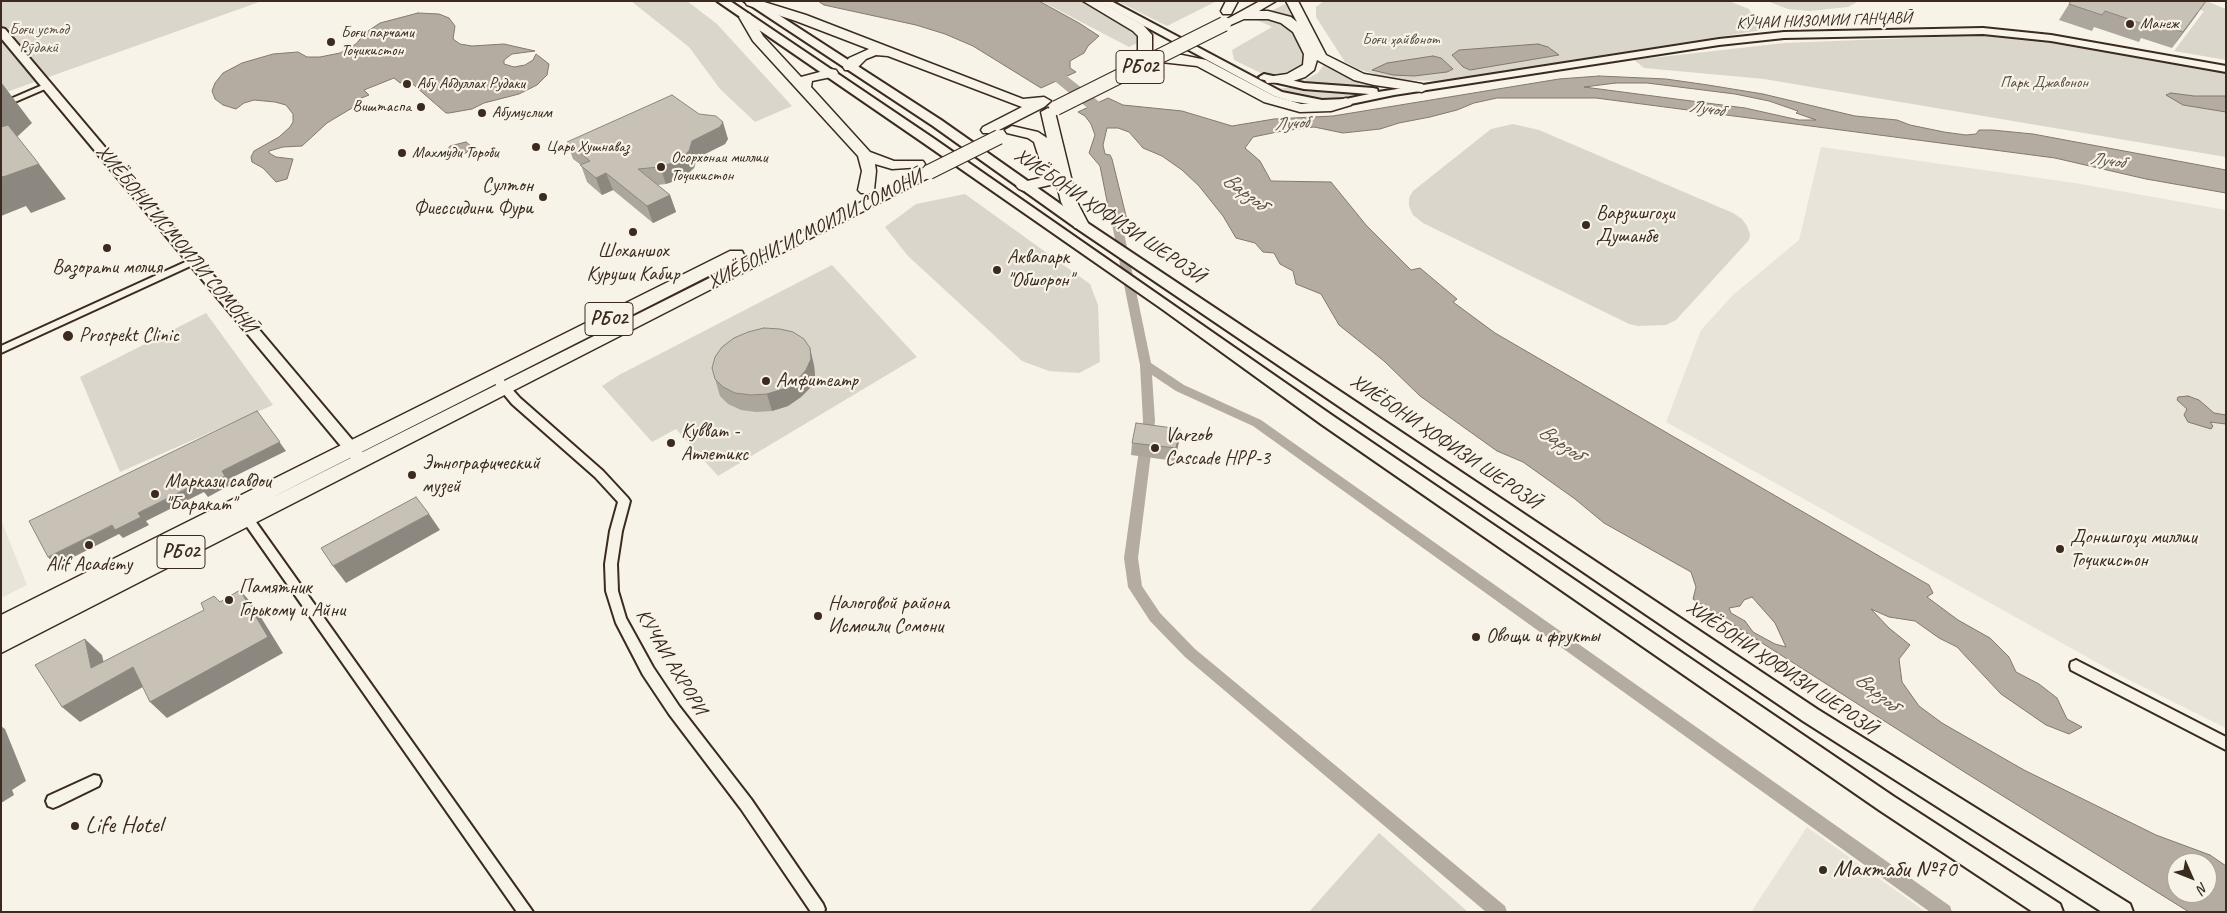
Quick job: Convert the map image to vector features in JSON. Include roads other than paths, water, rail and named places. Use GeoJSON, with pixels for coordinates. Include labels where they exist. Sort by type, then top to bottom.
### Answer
{"type":"FeatureCollection","features":[{"type":"Feature","properties":{"kind":"highway"},"geometry":{"type":"LineString","coordinates":[[1089,1],[1138,28],[1145,34],[1151,55],[1196,62],[1269,99],[1300,108],[1314,109],[1346,102]]}},
{"type":"Feature","properties":{"kind":"highway","name":"ХИЁБОНИ ИСМОИЛИ СОМОНӢ"},"geometry":{"type":"LineString","coordinates":[[1,625],[356,454],[924,168],[1050,107],[1151,55],[1247,1]]}},
{"type":"Feature","properties":{"kind":"highway","name":"ХИЁБОНИ ИСМОИЛИ СОМОНӢ"},"geometry":{"type":"LineString","coordinates":[[1151,55],[1211,19],[1228,12],[1243,15],[1270,1]]}},
{"type":"Feature","properties":{"kind":"highway"},"geometry":{"type":"LineString","coordinates":[[1268,83],[1290,84],[1310,76],[1321,63],[1321,57],[1292,1]]}},
{"type":"Feature","properties":{"kind":"highway"},"geometry":{"type":"LineString","coordinates":[[750,2],[776,9],[888,52],[1020,108]]}},
{"type":"Feature","properties":{"kind":"highway"},"geometry":{"type":"LineString","coordinates":[[1243,15],[1268,15],[1286,20],[1298,30],[1311,54],[1309,67],[1300,74],[1268,83]]}},
{"type":"Feature","properties":{"kind":"highway"},"geometry":{"type":"LineString","coordinates":[[746,17],[758,38],[865,154],[892,165],[924,168]]}},
{"type":"Feature","properties":{"kind":"highway"},"geometry":{"type":"LineString","coordinates":[[850,67],[861,56],[875,51],[888,52]]}},
{"type":"Feature","properties":{"kind":"highway"},"geometry":{"type":"LineString","coordinates":[[1321,57],[1359,77],[1422,88]]}},
{"type":"Feature","properties":{"kind":"highway"},"geometry":{"type":"LineString","coordinates":[[804,87],[803,82],[808,78],[831,73]]}},
{"type":"Feature","properties":{"kind":"highway"},"geometry":{"type":"LineString","coordinates":[[1050,107],[1069,202],[1081,225]]}},
{"type":"Feature","properties":{"kind":"highway","name":"ХИЁБОНИ ИСМОИЛИ СОМОНӢ"},"geometry":{"type":"LineString","coordinates":[[1000,132],[1020,108],[1050,107]]}},
{"type":"Feature","properties":{"kind":"highway"},"geometry":{"type":"LineString","coordinates":[[1000,132],[1036,136],[1041,140],[1051,173],[1050,179],[1045,182],[1024,186]]}},
{"type":"Feature","properties":{"kind":"highway"},"geometry":{"type":"LineString","coordinates":[[865,154],[869,171],[866,190]]}},
{"type":"Feature","properties":{"kind":"highway","name":"ХИЁБОНИ ИСМОИЛИ СОМОНӢ"},"geometry":{"type":"LineString","coordinates":[[499,382],[866,190],[924,168]]}},
{"type":"Feature","properties":{"kind":"highway","name":"ХИЁБОНИ ИСМОИЛИ СОМОНӢ"},"geometry":{"type":"LineString","coordinates":[[1,644],[247,518],[356,454]]}},
{"type":"Feature","properties":{"kind":"main road","name":"ХИЁБОНИ ҲОФИЗИ ШЕРОЗӢ"},"geometry":{"type":"LineString","coordinates":[[722,1],[831,73],[1145,291],[1295,398],[1886,803],[2052,912]]}},
{"type":"Feature","properties":{"kind":"main road","name":"ХИЁБОНИ ҲОФИЗИ ШЕРОЗӢ"},"geometry":{"type":"LineString","coordinates":[[750,2],[937,123],[1104,241],[1810,715],[2122,912]]}},
{"type":"Feature","properties":{"kind":"main road"},"geometry":{"type":"LineString","coordinates":[[1242,361],[1255,357],[1261,352],[1263,346]]}},
{"type":"Feature","properties":{"kind":"main road"},"geometry":{"type":"LineString","coordinates":[[1295,398],[1301,388],[1316,382]]}},
{"type":"Feature","properties":{"kind":"street"},"geometry":{"type":"LineString","coordinates":[[1104,2],[1217,60],[1268,83],[1290,98],[1305,102],[1346,102],[1394,92]]}},
{"type":"Feature","properties":{"kind":"street","name":"ХИЁБОНИ ИСМОИЛИ СОМОНӢ"},"geometry":{"type":"LineString","coordinates":[[1,31],[356,454]]}},
{"type":"Feature","properties":{"kind":"street","name":"КӮЧАИ НИЗОМИИ ГАНҶАВӢ"},"geometry":{"type":"LineString","coordinates":[[1394,92],[1719,42],[1784,35],[1983,31],[2052,38],[2226,69]]}},
{"type":"Feature","properties":{"kind":"street"},"geometry":{"type":"LineString","coordinates":[[1290,84],[1321,88],[1394,92]]}},
{"type":"Feature","properties":{"kind":"street"},"geometry":{"type":"LineString","coordinates":[[1,106],[48,86]]}},
{"type":"Feature","properties":{"kind":"street"},"geometry":{"type":"LineString","coordinates":[[1,350],[194,261]]}},
{"type":"Feature","properties":{"kind":"street","name":"КУЧАИ АХРОРИ"},"geometry":{"type":"LineString","coordinates":[[499,382],[516,401],[599,474],[624,501],[616,531],[611,564],[612,591],[620,619],[638,654],[674,710],[746,804],[818,909]]}},
{"type":"Feature","properties":{"kind":"street"},"geometry":{"type":"LineString","coordinates":[[247,518],[526,912]]}},
{"type":"Feature","properties":{"kind":"street"},"geometry":{"type":"LineString","coordinates":[[2076,666],[2226,744]]}},
{"type":"Feature","properties":{"kind":"street"},"geometry":{"type":"LineString","coordinates":[[53,801],[94,781]]}},
{"type":"Feature","properties":{"kind":"water"},"geometry":{"type":"Polygon","coordinates":[[[818,1],[1039,1],[1099,36],[1088,46],[1084,53],[1070,61],[1070,68],[1076,72],[1041,88],[973,46],[945,34],[916,25],[824,5],[818,1]]]}},
{"type":"Feature","properties":{"kind":"water"},"geometry":{"type":"Polygon","coordinates":[[[418,13],[439,14],[449,18],[455,26],[453,39],[460,44],[472,46],[504,44],[535,51],[512,54],[504,60],[504,64],[514,67],[525,65],[533,60],[536,54],[549,64],[547,75],[537,85],[519,94],[484,103],[472,109],[449,113],[446,113],[408,80],[400,83],[394,78],[364,90],[369,95],[359,99],[362,102],[327,123],[302,146],[283,147],[269,151],[269,153],[276,157],[293,159],[287,179],[276,182],[263,168],[252,162],[251,157],[254,151],[279,137],[290,127],[293,122],[293,114],[286,105],[275,102],[254,100],[244,103],[236,109],[223,105],[215,99],[212,91],[215,83],[223,73],[242,63],[273,54],[298,52],[307,57],[320,57],[340,53],[356,44],[365,33],[380,23],[418,13]]]}},
{"type":"Feature","properties":{"kind":"water"},"geometry":{"type":"Polygon","coordinates":[[[1538,44],[1548,47],[1559,55],[1470,70],[1463,67],[1452,55],[1459,50],[1538,44]]]}},
{"type":"Feature","properties":{"kind":"water"},"geometry":{"type":"Polygon","coordinates":[[[1433,56],[1441,58],[1453,69],[1447,72],[1414,76],[1393,75],[1372,70],[1387,63],[1433,56]]]}},
{"type":"Feature","properties":{"kind":"water","name":"Лучоб"},"geometry":{"type":"Polygon","coordinates":[[[1599,76],[1666,79],[1763,94],[1855,116],[1897,120],[1910,125],[1944,132],[1966,135],[1976,134],[1979,130],[1992,130],[2033,134],[2226,170],[2226,193],[2146,179],[2055,158],[1596,98],[1497,98],[1380,129],[1343,133],[1314,127],[1282,131],[1253,137],[1245,148],[1260,161],[1271,181],[1331,182],[1366,225],[1411,270],[1420,268],[1457,299],[1453,302],[1495,333],[1929,585],[1933,593],[1927,597],[1958,620],[1990,638],[2009,657],[2016,672],[2039,684],[2057,698],[2067,719],[2082,727],[2069,734],[2046,725],[2001,694],[1957,647],[1939,638],[1915,621],[1889,617],[1871,609],[1889,628],[1910,645],[1899,659],[1902,682],[1919,706],[1942,723],[2024,770],[2156,835],[2205,853],[2167,853],[2167,898],[1693,599],[1696,587],[1691,572],[1604,523],[1575,499],[1523,462],[1497,451],[1420,396],[1384,361],[1339,325],[1321,294],[1296,284],[1293,271],[1280,264],[1274,253],[1263,252],[1255,243],[1236,238],[1223,216],[1199,186],[1182,170],[1162,156],[1143,148],[1129,132],[1118,128],[1107,128],[1103,145],[1105,154],[1110,155],[1112,159],[1129,228],[1110,216],[1100,166],[1089,153],[1095,135],[1091,124],[1085,116],[1078,112],[1108,98],[1123,105],[1182,111],[1232,126],[1274,119],[1333,116],[1559,79],[1599,76]],[[1616,83],[1584,87],[1745,108],[1799,120],[1816,120],[1796,113],[1798,111],[1769,101],[1735,94],[1647,83],[1616,83]],[[1752,597],[1744,600],[1740,606],[1729,608],[1731,613],[1745,621],[1753,632],[1775,644],[1786,647],[1775,623],[1752,597]]]}},
{"type":"Feature","properties":{"kind":"water"},"geometry":{"type":"Polygon","coordinates":[[[2171,93],[2194,96],[2226,96],[2226,112],[2183,105],[2166,95],[2171,93]]]}},
{"type":"Feature","properties":{"kind":"water"},"geometry":{"type":"Polygon","coordinates":[[[466,142],[472,147],[466,153],[453,156],[446,152],[450,146],[466,142]]]}},
{"type":"Feature","properties":{"kind":"water"},"geometry":{"type":"Polygon","coordinates":[[[2188,396],[2199,400],[2214,413],[2226,415],[2226,424],[2210,422],[2213,426],[2211,429],[2188,422],[2184,415],[2187,409],[2177,400],[2178,397],[2188,396]]]}},
{"type":"Feature","properties":{"kind":"water"},"geometry":{"type":"Polygon","coordinates":[[[2217,860],[2226,866],[2226,912],[2189,912],[2175,903],[2217,903],[2217,860]]]}},
{"type":"Feature","properties":{"kind":"waterway","name":"Варзоб"},"geometry":{"type":"LineString","coordinates":[[1039,61],[1049,71],[1096,107],[1119,113]]}},
{"type":"Feature","properties":{"kind":"waterway"},"geometry":{"type":"LineString","coordinates":[[1113,204],[1146,365]]}},
{"type":"Feature","properties":{"kind":"waterway"},"geometry":{"type":"LineString","coordinates":[[1146,365],[1180,388],[1257,423],[1944,912]]}},
{"type":"Feature","properties":{"kind":"waterway"},"geometry":{"type":"LineString","coordinates":[[1146,365],[1149,421],[1131,558],[1135,587],[1155,617],[1190,653],[1499,912]]}},
{"type":"Feature","properties":{"kind":"place","name":"Манеж"},"geometry":{"type":"Point","coordinates":[2130,24]}},
{"type":"Feature","properties":{"kind":"place","name":"Боғи парчами Тоҷикистон"},"geometry":{"type":"Point","coordinates":[331,42]}},
{"type":"Feature","properties":{"kind":"place","name":"Абу Абдуллах Рудаки"},"geometry":{"type":"Point","coordinates":[407,84]}},
{"type":"Feature","properties":{"kind":"place","name":"Виштаспа"},"geometry":{"type":"Point","coordinates":[421,107]}},
{"type":"Feature","properties":{"kind":"place","name":"Абумуслим"},"geometry":{"type":"Point","coordinates":[482,113]}},
{"type":"Feature","properties":{"kind":"place","name":"Царь Хушнаваз"},"geometry":{"type":"Point","coordinates":[536,147]}},
{"type":"Feature","properties":{"kind":"place","name":"Махмуди Тороби"},"geometry":{"type":"Point","coordinates":[402,153]}},
{"type":"Feature","properties":{"kind":"place","name":"Осорхонаи миллии Тоҷикистон"},"geometry":{"type":"Point","coordinates":[661,167]}},
{"type":"Feature","properties":{"kind":"place","name":"Султон Фиессидини Фури"},"geometry":{"type":"Point","coordinates":[543,197]}},
{"type":"Feature","properties":{"kind":"place","name":"Варзишгоҳи Душанбе"},"geometry":{"type":"Point","coordinates":[1586,225]}},
{"type":"Feature","properties":{"kind":"place","name":"Шоханшох Куруши Кабир"},"geometry":{"type":"Point","coordinates":[633,232]}},
{"type":"Feature","properties":{"kind":"place","name":"Вазорати молия"},"geometry":{"type":"Point","coordinates":[107,248]}},
{"type":"Feature","properties":{"kind":"place","name":"Аквапарк \"Обшорон\""},"geometry":{"type":"Point","coordinates":[997,270]}},
{"type":"Feature","properties":{"kind":"place","name":"Prospekt Clinic"},"geometry":{"type":"Point","coordinates":[68,336]}},
{"type":"Feature","properties":{"kind":"place","name":"Aмфитеатр"},"geometry":{"type":"Point","coordinates":[766,381]}},
{"type":"Feature","properties":{"kind":"place","name":"Кувват - Атлетикс"},"geometry":{"type":"Point","coordinates":[671,443]}},
{"type":"Feature","properties":{"kind":"place","name":"Varzob Cascade HPP-3"},"geometry":{"type":"Point","coordinates":[1155,448]}},
{"type":"Feature","properties":{"kind":"place","name":"Этнографический музей"},"geometry":{"type":"Point","coordinates":[412,475]}},
{"type":"Feature","properties":{"kind":"place","name":"Маркази савдои \"Баракат\""},"geometry":{"type":"Point","coordinates":[155,494]}},
{"type":"Feature","properties":{"kind":"place","name":"Alif Academy"},"geometry":{"type":"Point","coordinates":[89,545]}},
{"type":"Feature","properties":{"kind":"place","name":"Донишгоҳи миллии Тоҷикистон"},"geometry":{"type":"Point","coordinates":[2060,549]}},
{"type":"Feature","properties":{"kind":"place","name":"Памятник Горькому и Айни"},"geometry":{"type":"Point","coordinates":[229,600]}},
{"type":"Feature","properties":{"kind":"place","name":"Налоговой района Исмоили Сомони"},"geometry":{"type":"Point","coordinates":[818,616]}},
{"type":"Feature","properties":{"kind":"place","name":"Овощи и фрукты"},"geometry":{"type":"Point","coordinates":[1476,637]}},
{"type":"Feature","properties":{"kind":"place","name":"Life Hotel"},"geometry":{"type":"Point","coordinates":[75,826]}},
{"type":"Feature","properties":{"kind":"place","name":"Мактаби №70"},"geometry":{"type":"Point","coordinates":[1823,870]}},
{"type":"Feature","properties":{"kind":"park label","name":"Боғи устод Рӯдакӣ"},"geometry":{"type":"Point","coordinates":[39,39]}},
{"type":"Feature","properties":{"kind":"park label","name":"Боғи ҳайвонот"},"geometry":{"type":"Point","coordinates":[1401,40]}},
{"type":"Feature","properties":{"kind":"park label","name":"Парк Джавонон"},"geometry":{"type":"Point","coordinates":[2044,83]}}]}
